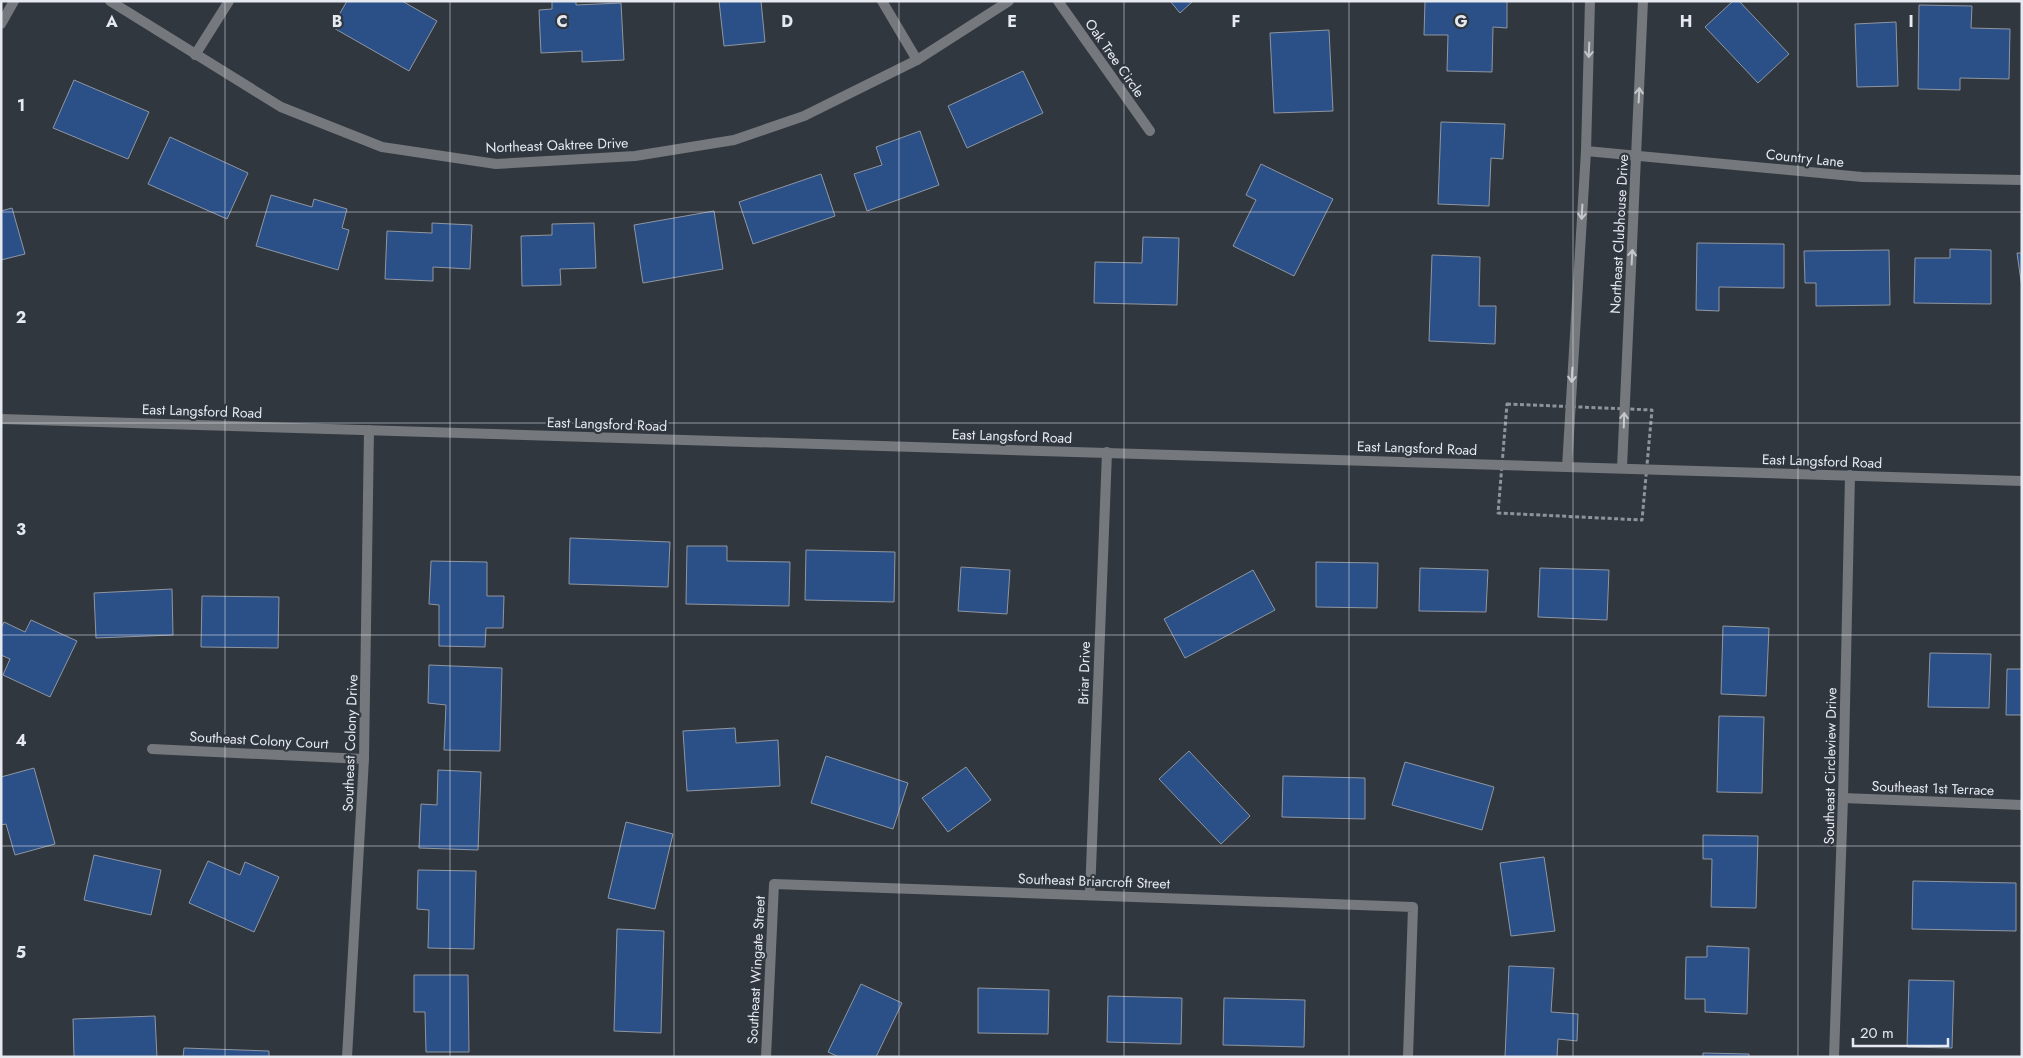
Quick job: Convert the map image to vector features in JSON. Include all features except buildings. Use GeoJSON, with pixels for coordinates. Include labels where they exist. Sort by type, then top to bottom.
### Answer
{"type":"FeatureCollection","features":[{"type":"Feature","properties":{"kind":"street"},"geometry":{"type":"LineString","coordinates":[[1,24],[14,1]]}},
{"type":"Feature","properties":{"kind":"street","name":"Northeast Oaktree Drive"},"geometry":{"type":"LineString","coordinates":[[110,1],[281,107],[382,147],[496,164],[635,156],[734,140],[804,116],[917,60],[1009,1]]}},
{"type":"Feature","properties":{"kind":"street"},"geometry":{"type":"LineString","coordinates":[[195,55],[229,1]]}},
{"type":"Feature","properties":{"kind":"street"},"geometry":{"type":"LineString","coordinates":[[882,1],[917,60]]}},
{"type":"Feature","properties":{"kind":"street","name":"Oak Tree Circle"},"geometry":{"type":"LineString","coordinates":[[1058,1],[1150,131]]}},
{"type":"Feature","properties":{"kind":"street"},"geometry":{"type":"LineString","coordinates":[[1567,467],[1586,151],[1590,1]]}},
{"type":"Feature","properties":{"kind":"street","name":"Northeast Clubhouse Drive"},"geometry":{"type":"LineString","coordinates":[[1622,468],[1643,1]]}},
{"type":"Feature","properties":{"kind":"street","name":"Country Lane"},"geometry":{"type":"LineString","coordinates":[[1586,151],[1862,178],[2022,180]]}},
{"type":"Feature","properties":{"kind":"street","name":"East Langsford Road"},"geometry":{"type":"LineString","coordinates":[[1,419],[2022,480]]}},
{"type":"Feature","properties":{"kind":"street","name":"Southeast Colony Drive"},"geometry":{"type":"LineString","coordinates":[[347,1057],[364,759],[369,430]]}},
{"type":"Feature","properties":{"kind":"street","name":"Briar Drive"},"geometry":{"type":"LineString","coordinates":[[1090,894],[1107,452]]}},
{"type":"Feature","properties":{"kind":"street","name":"Southeast Circleview Drive"},"geometry":{"type":"LineString","coordinates":[[1834,1057],[1844,798],[1850,475]]}},
{"type":"Feature","properties":{"kind":"street","name":"Southeast Colony Court"},"geometry":{"type":"LineString","coordinates":[[152,749],[364,759]]}},
{"type":"Feature","properties":{"kind":"street","name":"Southeast 1st Terrace"},"geometry":{"type":"LineString","coordinates":[[1844,798],[2022,805]]}},
{"type":"Feature","properties":{"kind":"street","name":"Southeast Briarcroft Street"},"geometry":{"type":"LineString","coordinates":[[774,884],[1414,907],[1408,1057]]}},
{"type":"Feature","properties":{"kind":"street","name":"Southeast Wingate Street"},"geometry":{"type":"LineString","coordinates":[[766,1057],[774,884]]}}]}
